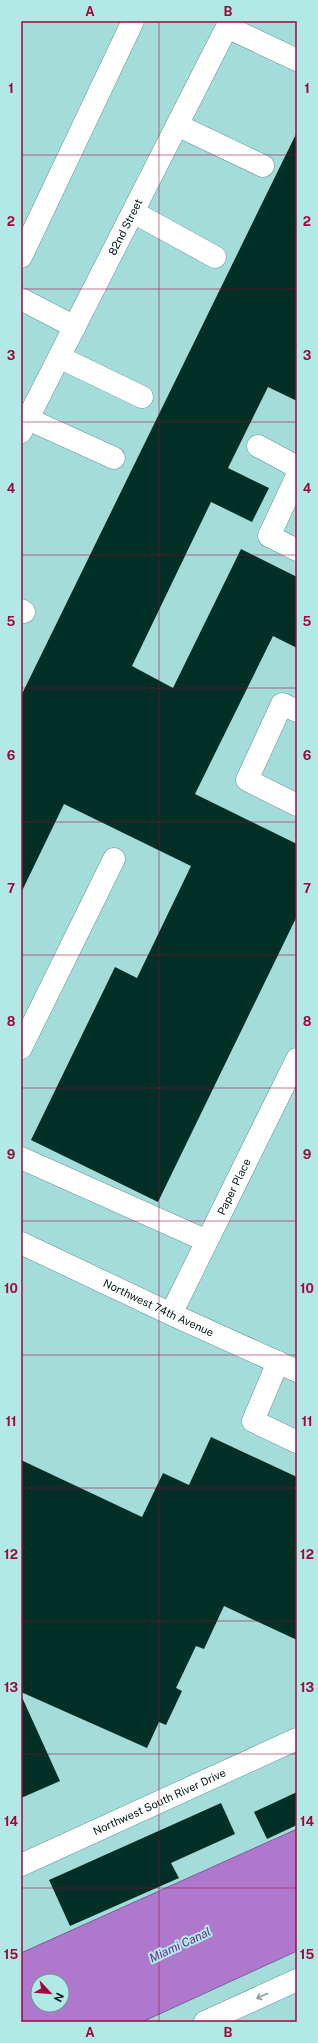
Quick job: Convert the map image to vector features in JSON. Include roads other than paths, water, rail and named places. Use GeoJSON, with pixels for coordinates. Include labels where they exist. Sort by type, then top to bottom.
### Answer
{"type":"FeatureCollection","features":[{"type":"Feature","properties":{"kind":"main road"},"geometry":{"type":"LineString","coordinates":[[21,256],[133,21]]}},
{"type":"Feature","properties":{"kind":"main road"},"geometry":{"type":"LineString","coordinates":[[228,24],[297,60]]}},
{"type":"Feature","properties":{"kind":"main road","name":"82nd Street"},"geometry":{"type":"LineString","coordinates":[[24,425],[228,24]]}},
{"type":"Feature","properties":{"kind":"main road"},"geometry":{"type":"LineString","coordinates":[[177,125],[263,166]]}},
{"type":"Feature","properties":{"kind":"main road"},"geometry":{"type":"LineString","coordinates":[[133,212],[215,257]]}},
{"type":"Feature","properties":{"kind":"main road"},"geometry":{"type":"LineString","coordinates":[[21,299],[75,327]]}},
{"type":"Feature","properties":{"kind":"main road"},"geometry":{"type":"LineString","coordinates":[[59,357],[142,397]]}},
{"type":"Feature","properties":{"kind":"main road"},"geometry":{"type":"LineString","coordinates":[[24,425],[114,458]]}},
{"type":"Feature","properties":{"kind":"main road"},"geometry":{"type":"LineString","coordinates":[[258,446],[297,467]]}},
{"type":"Feature","properties":{"kind":"main road"},"geometry":{"type":"LineString","coordinates":[[297,476],[269,536],[297,550]]}},
{"type":"Feature","properties":{"kind":"main road"},"geometry":{"type":"LineString","coordinates":[[297,711],[282,704],[247,780],[297,804]]}},
{"type":"Feature","properties":{"kind":"main road"},"geometry":{"type":"LineString","coordinates":[[21,1048],[114,859]]}},
{"type":"Feature","properties":{"kind":"main road","name":"Paper Place"},"geometry":{"type":"LineString","coordinates":[[171,1314],[297,1059]]}},
{"type":"Feature","properties":{"kind":"main road"},"geometry":{"type":"LineString","coordinates":[[21,1158],[207,1240]]}},
{"type":"Feature","properties":{"kind":"main road","name":"Northwest 74th Avenue"},"geometry":{"type":"LineString","coordinates":[[21,1243],[171,1314],[288,1366]]}},
{"type":"Feature","properties":{"kind":"main road"},"geometry":{"type":"LineString","coordinates":[[288,1366],[253,1421],[297,1442]]}},
{"type":"Feature","properties":{"kind":"main road","name":"Northwest South River Drive"},"geometry":{"type":"LineString","coordinates":[[21,1865],[297,1739]]}},
{"type":"Feature","properties":{"kind":"main road"},"geometry":{"type":"LineString","coordinates":[[205,2022],[297,1980]]}},
{"type":"Feature","properties":{"kind":"water","name":"Miami Canal"},"geometry":{"type":"Polygon","coordinates":[[[297,1829],[297,1951],[142,2022],[21,2022],[21,1953],[297,1829]]]}}]}
